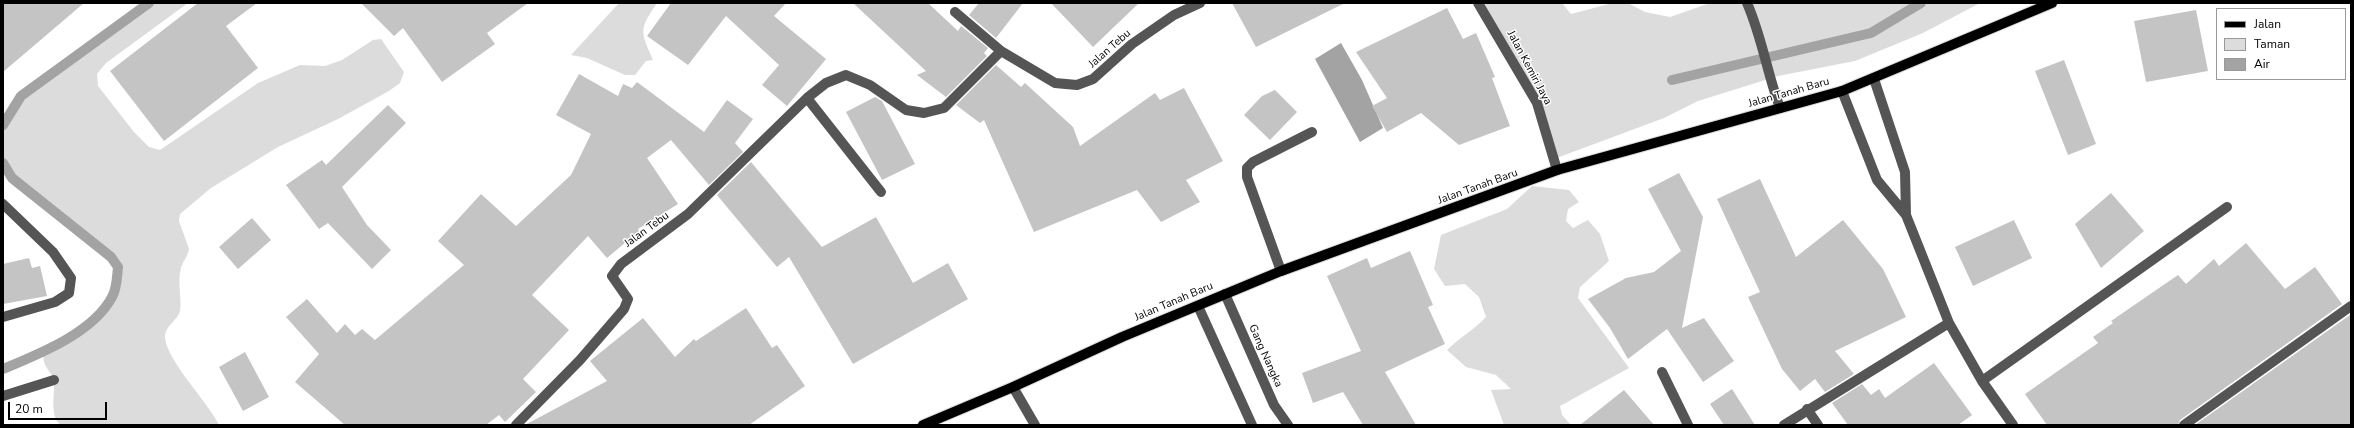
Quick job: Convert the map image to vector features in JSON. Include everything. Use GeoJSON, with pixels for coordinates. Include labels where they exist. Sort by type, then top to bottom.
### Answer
{"type":"FeatureCollection","features":[{"type":"Feature","properties":{"kind":"main road","name":"Jalan Tanah Baru"},"geometry":{"type":"LineString","coordinates":[[923,425],[1013,387],[1122,337],[1281,271],[1558,170],[1780,108],[1874,79],[2052,3]]}},
{"type":"Feature","properties":{"kind":"street","name":"Jalan Tebu"},"geometry":{"type":"LineString","coordinates":[[955,12],[1000,51],[1055,83],[1077,85],[1093,79],[1132,44],[1174,14],[1200,3]]}},
{"type":"Feature","properties":{"kind":"street","name":"Jalan Kemiri Jaya"},"geometry":{"type":"LineString","coordinates":[[1478,3],[1537,103],[1558,170]]}},
{"type":"Feature","properties":{"kind":"street"},"geometry":{"type":"LineString","coordinates":[[1747,3],[1754,20],[1771,83],[1780,108]]}},
{"type":"Feature","properties":{"kind":"street","name":"Jalan Tebu"},"geometry":{"type":"LineString","coordinates":[[516,425],[580,360],[624,309],[628,299],[612,276],[621,264],[688,214],[807,98],[826,83],[846,75],[870,84],[906,110],[924,113],[944,108],[1000,51]]}},
{"type":"Feature","properties":{"kind":"street"},"geometry":{"type":"LineString","coordinates":[[1874,79],[1905,172],[1906,214]]}},
{"type":"Feature","properties":{"kind":"street"},"geometry":{"type":"LineString","coordinates":[[1842,90],[1878,180],[1906,214],[1949,323],[1982,381],[2013,425]]}},
{"type":"Feature","properties":{"kind":"street"},"geometry":{"type":"LineString","coordinates":[[807,98],[881,192]]}},
{"type":"Feature","properties":{"kind":"street"},"geometry":{"type":"LineString","coordinates":[[1281,271],[1247,177],[1248,168],[1253,162],[1312,132]]}},
{"type":"Feature","properties":{"kind":"street"},"geometry":{"type":"LineString","coordinates":[[3,204],[53,252],[70,278],[70,293],[55,302],[3,317]]}},
{"type":"Feature","properties":{"kind":"street"},"geometry":{"type":"LineString","coordinates":[[1982,381],[2227,207]]}},
{"type":"Feature","properties":{"kind":"street","name":"Gang Nangka"},"geometry":{"type":"LineString","coordinates":[[1225,294],[1274,405],[1288,425]]}},
{"type":"Feature","properties":{"kind":"street"},"geometry":{"type":"LineString","coordinates":[[1198,306],[1252,425]]}},
{"type":"Feature","properties":{"kind":"street"},"geometry":{"type":"LineString","coordinates":[[2184,425],[2351,306]]}},
{"type":"Feature","properties":{"kind":"street"},"geometry":{"type":"LineString","coordinates":[[1784,425],[1807,409],[1949,323]]}},
{"type":"Feature","properties":{"kind":"street"},"geometry":{"type":"LineString","coordinates":[[1662,372],[1688,425]]}},
{"type":"Feature","properties":{"kind":"street"},"geometry":{"type":"LineString","coordinates":[[3,396],[54,380]]}},
{"type":"Feature","properties":{"kind":"street"},"geometry":{"type":"LineString","coordinates":[[1013,387],[1035,425]]}},
{"type":"Feature","properties":{"kind":"street"},"geometry":{"type":"LineString","coordinates":[[1807,409],[1818,425]]}},
{"type":"Feature","properties":{"kind":"green space"},"geometry":{"type":"Polygon","coordinates":[[[149,3],[188,3],[106,63],[97,74],[98,86],[134,132],[149,147],[160,150],[258,83],[300,65],[325,66],[342,60],[373,40],[381,39],[404,72],[400,83],[389,91],[338,119],[278,147],[211,188],[180,214],[179,221],[189,249],[180,273],[180,311],[167,330],[165,337],[172,357],[219,425],[61,425],[55,417],[53,405],[54,382],[45,365],[43,356],[44,350],[76,334],[113,296],[118,267],[111,257],[12,178],[3,163],[3,125],[21,96],[149,3]]]}},
{"type":"Feature","properties":{"kind":"green space"},"geometry":{"type":"Polygon","coordinates":[[[619,3],[657,3],[647,19],[643,30],[653,60],[646,61],[635,75],[625,75],[587,58],[571,55],[619,3]]]}},
{"type":"Feature","properties":{"kind":"green space"},"geometry":{"type":"Polygon","coordinates":[[[1478,3],[1562,3],[1571,14],[1609,4],[1628,3],[1645,12],[1670,17],[1710,3],[1980,3],[1923,33],[1855,61],[1778,76],[1698,101],[1664,118],[1554,159],[1537,103],[1478,3]]]}},
{"type":"Feature","properties":{"kind":"green space"},"geometry":{"type":"Polygon","coordinates":[[[1532,186],[1569,190],[1579,202],[1568,209],[1566,221],[1573,228],[1588,220],[1600,234],[1609,261],[1580,287],[1578,298],[1629,368],[1560,406],[1562,415],[1571,425],[1504,425],[1491,390],[1511,389],[1496,375],[1466,367],[1447,350],[1486,317],[1479,297],[1465,284],[1445,286],[1434,269],[1441,235],[1507,209],[1532,186]]]}},
{"type":"Feature","properties":{"kind":"water"},"geometry":{"type":"Polygon","coordinates":[[[1341,43],[1362,80],[1383,128],[1360,142],[1315,59],[1341,43]]]}},
{"type":"Feature","properties":{"kind":"building"},"geometry":{"type":"Polygon","coordinates":[[[3,3],[84,3],[3,72],[3,3]]]}},
{"type":"Feature","properties":{"kind":"building"},"geometry":{"type":"Polygon","coordinates":[[[198,3],[257,3],[226,26],[258,68],[164,141],[110,71],[198,3]]]}},
{"type":"Feature","properties":{"kind":"building"},"geometry":{"type":"Polygon","coordinates":[[[361,3],[528,3],[487,33],[495,44],[442,82],[403,28],[394,36],[361,3]]]}},
{"type":"Feature","properties":{"kind":"building"},"geometry":{"type":"Polygon","coordinates":[[[671,3],[786,3],[774,16],[826,59],[787,106],[762,85],[779,65],[726,16],[688,65],[647,36],[671,3]]]}},
{"type":"Feature","properties":{"kind":"building"},"geometry":{"type":"Polygon","coordinates":[[[853,3],[928,3],[958,31],[961,26],[988,48],[984,53],[987,56],[946,97],[917,75],[926,71],[853,3]]]}},
{"type":"Feature","properties":{"kind":"building"},"geometry":{"type":"Polygon","coordinates":[[[979,3],[1023,3],[996,38],[969,15],[979,3]]]}},
{"type":"Feature","properties":{"kind":"building"},"geometry":{"type":"Polygon","coordinates":[[[1051,3],[1139,3],[1093,47],[1051,3]]]}},
{"type":"Feature","properties":{"kind":"building"},"geometry":{"type":"Polygon","coordinates":[[[1232,3],[1345,3],[1256,47],[1232,3]]]}},
{"type":"Feature","properties":{"kind":"building"},"geometry":{"type":"Polygon","coordinates":[[[1447,8],[1463,39],[1476,33],[1495,77],[1492,78],[1510,126],[1459,145],[1421,113],[1387,132],[1372,106],[1387,98],[1356,52],[1447,8]]]}},
{"type":"Feature","properties":{"kind":"building"},"geometry":{"type":"Polygon","coordinates":[[[2196,10],[2208,71],[2146,82],[2134,21],[2196,10]]]}},
{"type":"Feature","properties":{"kind":"building"},"geometry":{"type":"Polygon","coordinates":[[[2064,60],[2096,144],[2068,155],[2035,71],[2064,60]]]}},
{"type":"Feature","properties":{"kind":"building"},"geometry":{"type":"Polygon","coordinates":[[[996,65],[1021,87],[1025,83],[1073,127],[1080,146],[1155,93],[1160,100],[1184,88],[1223,161],[1186,180],[1200,202],[1161,222],[1137,190],[1034,232],[984,120],[980,123],[956,105],[996,65]]]}},
{"type":"Feature","properties":{"kind":"building"},"geometry":{"type":"Polygon","coordinates":[[[579,74],[618,96],[623,84],[632,88],[637,82],[704,132],[727,100],[753,119],[735,143],[743,152],[709,185],[671,140],[647,158],[678,204],[638,229],[639,231],[607,258],[588,236],[532,295],[569,330],[523,379],[536,392],[505,422],[499,415],[486,425],[345,425],[295,382],[319,354],[286,317],[307,299],[337,333],[345,324],[355,335],[362,329],[375,340],[464,265],[438,241],[481,194],[516,226],[571,175],[591,134],[556,115],[579,74]]]}},
{"type":"Feature","properties":{"kind":"building"},"geometry":{"type":"Polygon","coordinates":[[[1275,90],[1297,112],[1270,140],[1244,115],[1262,96],[1275,90]]]}},
{"type":"Feature","properties":{"kind":"building"},"geometry":{"type":"Polygon","coordinates":[[[875,97],[882,101],[915,164],[882,180],[846,112],[875,97]]]}},
{"type":"Feature","properties":{"kind":"building"},"geometry":{"type":"Polygon","coordinates":[[[388,105],[406,123],[342,187],[367,225],[391,250],[372,269],[328,223],[319,229],[286,185],[322,160],[326,165],[388,105]]]}},
{"type":"Feature","properties":{"kind":"building"},"geometry":{"type":"Polygon","coordinates":[[[751,162],[822,247],[876,217],[913,283],[948,263],[968,299],[853,364],[789,257],[777,267],[717,195],[751,162]]]}},
{"type":"Feature","properties":{"kind":"building"},"geometry":{"type":"Polygon","coordinates":[[[1679,173],[1703,217],[1682,328],[1704,318],[1734,361],[1703,382],[1667,329],[1628,359],[1610,328],[1588,299],[1626,278],[1654,272],[1681,251],[1648,189],[1679,173]]]}},
{"type":"Feature","properties":{"kind":"building"},"geometry":{"type":"Polygon","coordinates":[[[1760,179],[1796,257],[1843,220],[1883,269],[1906,317],[1835,351],[1854,374],[1825,392],[1815,379],[1800,391],[1782,369],[1748,297],[1760,292],[1717,199],[1760,179]]]}},
{"type":"Feature","properties":{"kind":"building"},"geometry":{"type":"Polygon","coordinates":[[[2111,193],[2144,231],[2101,268],[2075,224],[2111,193]]]}},
{"type":"Feature","properties":{"kind":"building"},"geometry":{"type":"Polygon","coordinates":[[[252,218],[271,240],[238,269],[219,247],[252,218]]]}},
{"type":"Feature","properties":{"kind":"building"},"geometry":{"type":"Polygon","coordinates":[[[2014,220],[2032,258],[1973,286],[1955,247],[2014,220]]]}},
{"type":"Feature","properties":{"kind":"building"},"geometry":{"type":"Polygon","coordinates":[[[2246,243],[2285,289],[2315,267],[2342,304],[2180,420],[2178,425],[2047,425],[2025,394],[2098,343],[2093,337],[2113,323],[2111,321],[2178,275],[2186,284],[2214,259],[2219,266],[2246,243]]]}},
{"type":"Feature","properties":{"kind":"building"},"geometry":{"type":"Polygon","coordinates":[[[1410,251],[1433,305],[1428,307],[1445,344],[1385,372],[1416,425],[1363,425],[1343,392],[1313,403],[1302,373],[1361,351],[1327,276],[1367,258],[1371,268],[1410,251]]]}},
{"type":"Feature","properties":{"kind":"building"},"geometry":{"type":"Polygon","coordinates":[[[29,258],[32,268],[40,266],[47,296],[3,304],[3,264],[29,258]]]}},
{"type":"Feature","properties":{"kind":"building"},"geometry":{"type":"Polygon","coordinates":[[[746,308],[772,348],[777,345],[805,386],[749,425],[525,425],[607,381],[590,361],[643,318],[675,357],[694,339],[696,341],[746,308]]]}},
{"type":"Feature","properties":{"kind":"building"},"geometry":{"type":"Polygon","coordinates":[[[2350,315],[2351,425],[2195,425],[2350,315]]]}},
{"type":"Feature","properties":{"kind":"building"},"geometry":{"type":"Polygon","coordinates":[[[245,352],[269,397],[243,411],[219,367],[245,352]]]}},
{"type":"Feature","properties":{"kind":"building"},"geometry":{"type":"Polygon","coordinates":[[[1934,363],[1972,415],[1958,425],[1848,425],[1832,403],[1862,384],[1871,395],[1879,389],[1885,398],[1934,363]]]}},
{"type":"Feature","properties":{"kind":"building"},"geometry":{"type":"Polygon","coordinates":[[[1732,389],[1755,425],[1724,425],[1710,404],[1732,389]]]}},
{"type":"Feature","properties":{"kind":"building"},"geometry":{"type":"Polygon","coordinates":[[[1624,390],[1654,425],[1580,425],[1624,390]]]}},
{"type":"Feature","properties":{"kind":"waterway"},"geometry":{"type":"LineString","coordinates":[[3,125],[21,96],[149,3]]}},
{"type":"Feature","properties":{"kind":"waterway"},"geometry":{"type":"LineString","coordinates":[[1672,80],[1871,33],[1921,3]]}},
{"type":"Feature","properties":{"kind":"waterway"},"geometry":{"type":"LineString","coordinates":[[3,163],[12,178],[111,257],[118,267],[114,294],[103,310],[92,321],[79,332],[64,341],[3,369]]}}]}
